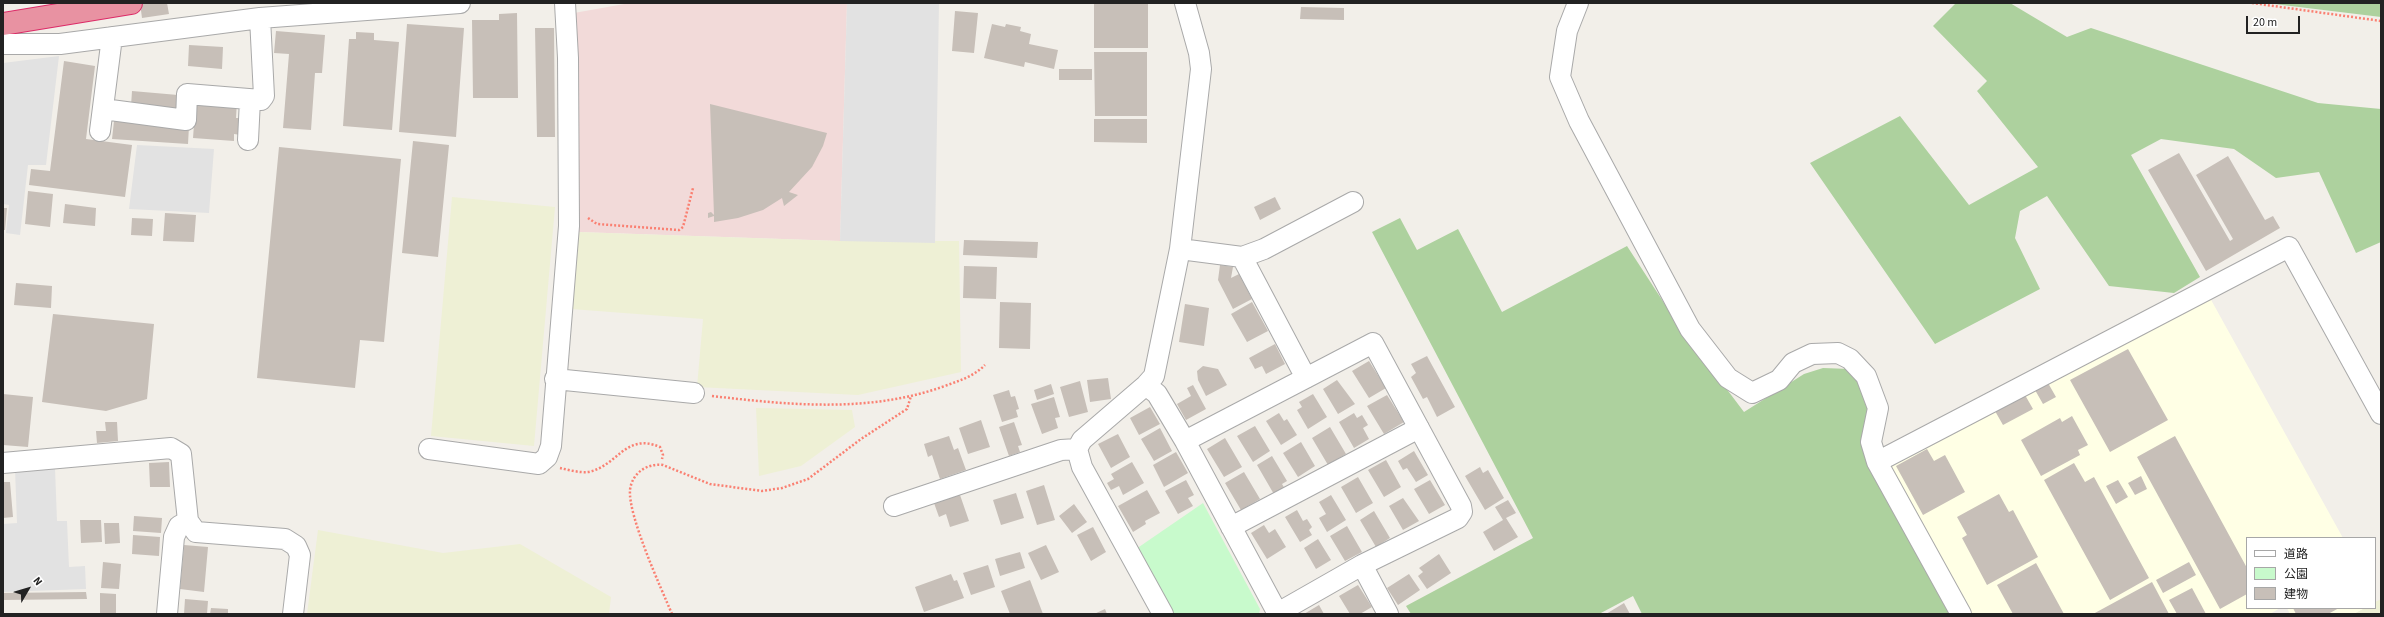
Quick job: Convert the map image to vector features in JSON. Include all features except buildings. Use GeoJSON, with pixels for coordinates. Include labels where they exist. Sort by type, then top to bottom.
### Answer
{"type":"FeatureCollection","features":[{"type":"Feature","properties":{"kind":"highway"},"geometry":{"type":"LineString","coordinates":[[3,24],[130,3]]}},
{"type":"Feature","properties":{"kind":"street"},"geometry":{"type":"LineString","coordinates":[[3,44],[60,44],[260,18],[460,3]]}},
{"type":"Feature","properties":{"kind":"street"},"geometry":{"type":"LineString","coordinates":[[429,449],[539,464],[548,457],[551,446],[555,379],[571,189],[565,3]]}},
{"type":"Feature","properties":{"kind":"street"},"geometry":{"type":"LineString","coordinates":[[1163,614],[1082,467],[1077,450],[1082,440],[1154,376],[1180,249],[1201,69],[1199,53],[1185,3]]}},
{"type":"Feature","properties":{"kind":"street"},"geometry":{"type":"LineString","coordinates":[[1578,3],[1567,31],[1560,77],[1579,122],[1690,329],[1728,378],[1752,393],[1779,380],[1793,363],[1812,354],[1838,353],[1850,359],[1866,376],[1878,408],[1871,442],[1877,462],[1961,614]]}},
{"type":"Feature","properties":{"kind":"street"},"geometry":{"type":"LineString","coordinates":[[103,109],[186,120],[188,94],[261,100],[264,96],[260,18]]}},
{"type":"Feature","properties":{"kind":"street"},"geometry":{"type":"LineString","coordinates":[[100,131],[112,37]]}},
{"type":"Feature","properties":{"kind":"street"},"geometry":{"type":"LineString","coordinates":[[248,140],[250,100]]}},
{"type":"Feature","properties":{"kind":"street"},"geometry":{"type":"LineString","coordinates":[[1180,249],[1242,257],[1264,249],[1353,202]]}},
{"type":"Feature","properties":{"kind":"street"},"geometry":{"type":"LineString","coordinates":[[1877,462],[2289,247],[2381,414]]}},
{"type":"Feature","properties":{"kind":"street"},"geometry":{"type":"LineString","coordinates":[[1242,257],[1306,378]]}},
{"type":"Feature","properties":{"kind":"street"},"geometry":{"type":"LineString","coordinates":[[1146,384],[1157,394],[1185,441],[1277,614],[1362,565],[1458,518],[1462,512],[1373,343],[1185,441]]}},
{"type":"Feature","properties":{"kind":"street"},"geometry":{"type":"LineString","coordinates":[[555,379],[694,394]]}},
{"type":"Feature","properties":{"kind":"street"},"geometry":{"type":"LineString","coordinates":[[1231,527],[1419,428]]}},
{"type":"Feature","properties":{"kind":"street"},"geometry":{"type":"LineString","coordinates":[[3,463],[171,448],[180,454],[188,521],[196,532],[285,539],[296,546],[300,555],[293,614]]}},
{"type":"Feature","properties":{"kind":"street"},"geometry":{"type":"LineString","coordinates":[[894,506],[1061,450],[1077,450]]}},
{"type":"Feature","properties":{"kind":"street"},"geometry":{"type":"LineString","coordinates":[[167,614],[174,537],[178,526],[188,521]]}},
{"type":"Feature","properties":{"kind":"street"},"geometry":{"type":"LineString","coordinates":[[1362,565],[1388,614]]}},
{"type":"Feature","properties":{"kind":"path"},"geometry":{"type":"LineString","coordinates":[[2252,3],[2381,21]]}},
{"type":"Feature","properties":{"kind":"path"},"geometry":{"type":"LineString","coordinates":[[586,216],[590,221],[597,224],[678,230],[684,227],[693,188]]}},
{"type":"Feature","properties":{"kind":"path"},"geometry":{"type":"LineString","coordinates":[[694,394],[775,403],[831,405],[867,404],[911,396],[975,375],[985,365]]}},
{"type":"Feature","properties":{"kind":"path"},"geometry":{"type":"LineString","coordinates":[[672,614],[640,533],[631,501],[630,490],[632,480],[638,472],[656,464],[663,465],[710,484],[762,491],[782,488],[808,479],[861,438],[906,409],[911,396]]}},
{"type":"Feature","properties":{"kind":"path"},"geometry":{"type":"LineString","coordinates":[[554,468],[587,472],[597,469],[634,444],[649,442],[660,447],[663,455],[662,459]]}},
{"type":"Feature","properties":{"kind":"shaded area"},"geometry":{"type":"Polygon","coordinates":[[[630,3],[847,3],[840,241],[578,232],[574,13],[630,3]]]}},
{"type":"Feature","properties":{"kind":"shaded area"},"geometry":{"type":"Polygon","coordinates":[[[847,3],[939,3],[935,243],[840,241],[847,3]]]}},
{"type":"Feature","properties":{"kind":"shaded area"},"geometry":{"type":"Polygon","coordinates":[[[59,56],[46,165],[28,165],[20,235],[6,233],[9,205],[3,204],[3,63],[59,56]]]}},
{"type":"Feature","properties":{"kind":"shaded area"},"geometry":{"type":"Polygon","coordinates":[[[137,145],[214,149],[209,213],[129,209],[137,145]]]}},
{"type":"Feature","properties":{"kind":"shaded area"},"geometry":{"type":"Polygon","coordinates":[[[452,197],[555,207],[534,446],[431,436],[452,197]]]}},
{"type":"Feature","properties":{"kind":"shaded area"},"geometry":{"type":"Polygon","coordinates":[[[578,232],[840,241],[959,241],[961,372],[858,395],[697,387],[703,319],[571,309],[578,232]]]}},
{"type":"Feature","properties":{"kind":"shaded area"},"geometry":{"type":"Polygon","coordinates":[[[2210,298],[2342,537],[2246,537],[2246,609],[2278,609],[2270,614],[1969,614],[1886,464],[2210,298]]]}},
{"type":"Feature","properties":{"kind":"shaded area"},"geometry":{"type":"Polygon","coordinates":[[[756,408],[852,410],[855,427],[801,466],[759,476],[756,408]]]}},
{"type":"Feature","properties":{"kind":"shaded area"},"geometry":{"type":"Polygon","coordinates":[[[55,468],[57,521],[67,521],[69,567],[85,566],[86,589],[3,592],[3,524],[17,523],[15,469],[55,468]]]}},
{"type":"Feature","properties":{"kind":"shaded area"},"geometry":{"type":"Polygon","coordinates":[[[318,530],[443,553],[520,544],[611,597],[609,614],[307,614],[318,530]]]}},
{"type":"Feature","properties":{"kind":"shaded area"},"geometry":{"type":"Polygon","coordinates":[[[2381,599],[2381,614],[2354,614],[2363,609],[2376,609],[2376,602],[2381,599]]]}},
{"type":"Feature","properties":{"kind":"shaded area"},"geometry":{"type":"Polygon","coordinates":[[[2288,609],[2363,609],[2354,614],[2290,614],[2288,609]]]}},
{"type":"Feature","properties":{"kind":"green space"},"geometry":{"type":"Polygon","coordinates":[[[1956,3],[2010,3],[2067,37],[2091,28],[2318,103],[2381,109],[2381,242],[2356,253],[2319,172],[2276,178],[2234,149],[2161,139],[2131,155],[2200,277],[2174,293],[2109,286],[2047,196],[2020,211],[2015,238],[2040,289],[1935,344],[1810,163],[1900,116],[1969,205],[2038,167],[1977,91],[1987,81],[1933,26],[1956,3]]]}},
{"type":"Feature","properties":{"kind":"green space"},"geometry":{"type":"Polygon","coordinates":[[[2266,3],[2381,3],[2381,17],[2266,3]]]}},
{"type":"Feature","properties":{"kind":"green space"},"geometry":{"type":"Polygon","coordinates":[[[1400,218],[1417,250],[1458,229],[1502,312],[1627,246],[1679,326],[1744,412],[1804,374],[1823,368],[1850,369],[1861,378],[1873,409],[1864,446],[1957,614],[1642,614],[1633,596],[1599,614],[1411,614],[1406,606],[1533,538],[1372,232],[1400,218]]]}},
{"type":"Feature","properties":{"kind":"green space"},"geometry":{"type":"Polygon","coordinates":[[[1203,503],[1260,609],[1259,614],[1173,614],[1136,549],[1203,503]]]}}]}
